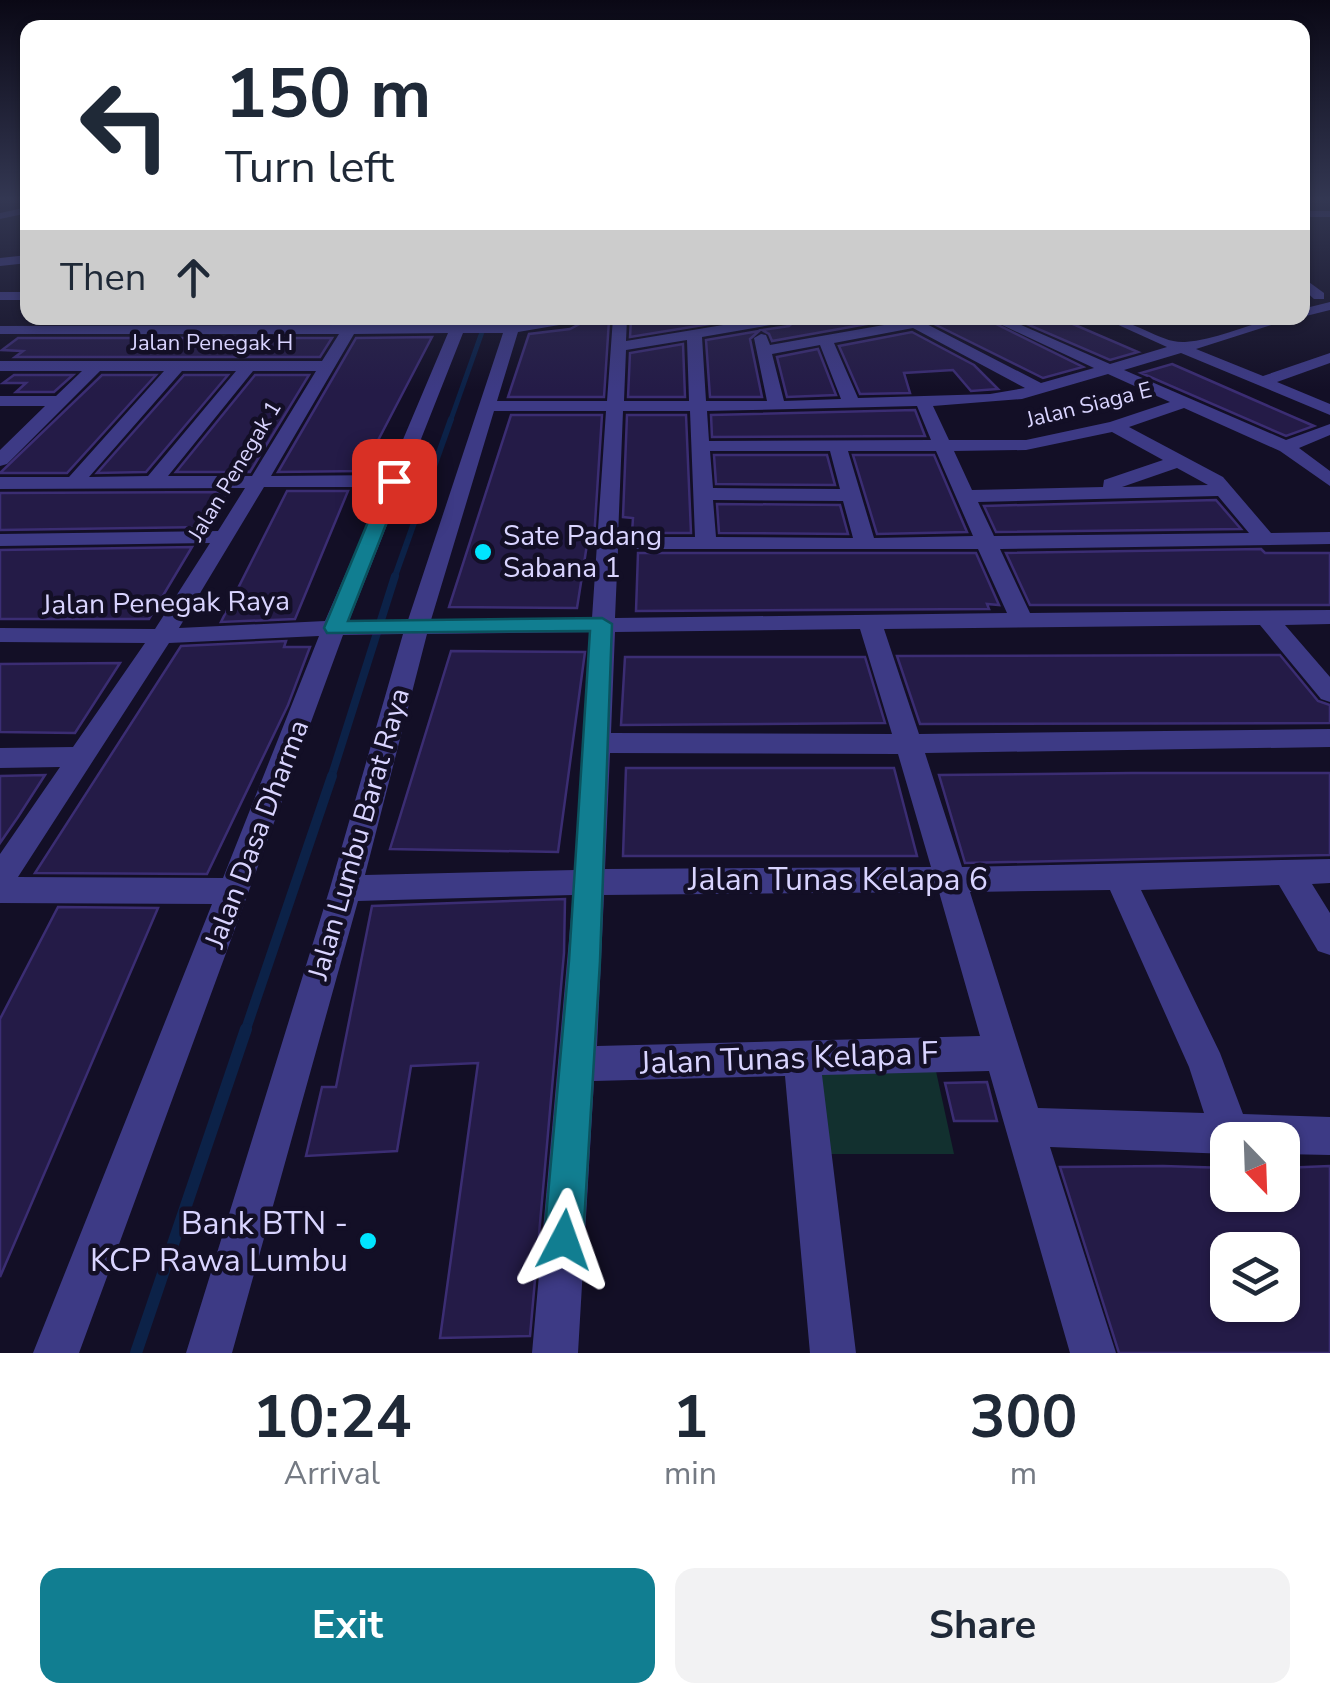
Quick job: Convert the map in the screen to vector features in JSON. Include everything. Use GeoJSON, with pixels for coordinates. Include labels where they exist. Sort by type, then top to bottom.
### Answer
{"type":"FeatureCollection","features":[{"type":"Feature","properties":{"kind":"street"},"geometry":{"type":"LineString","coordinates":[[0,460],[138,325]]}},
{"type":"Feature","properties":{"kind":"street"},"geometry":{"type":"LineString","coordinates":[[0,330],[316,325]]}},
{"type":"Feature","properties":{"kind":"street","name":"Jalan Penegak 1"},"geometry":{"type":"LineString","coordinates":[[0,879],[225,537],[352,325]]}},
{"type":"Feature","properties":{"kind":"street"},"geometry":{"type":"LineString","coordinates":[[464,325],[508,325]]}},
{"type":"Feature","properties":{"kind":"street","name":"Jalan Dasa Dharma"},"geometry":{"type":"LineString","coordinates":[[56,1353],[236,891],[346,628],[394,481],[464,325]]}},
{"type":"Feature","properties":{"kind":"street","name":"Jalan Lumbu Barat Raya"},"geometry":{"type":"LineString","coordinates":[[210,1353],[346,888],[409,628],[488,406],[508,325]]}},
{"type":"Feature","properties":{"kind":"street"},"geometry":{"type":"LineString","coordinates":[[555,1353],[589,879],[620,325]]}},
{"type":"Feature","properties":{"kind":"street"},"geometry":{"type":"LineString","coordinates":[[619,346],[746,325]]}},
{"type":"Feature","properties":{"kind":"street"},"geometry":{"type":"LineString","coordinates":[[758,325],[777,406]]}},
{"type":"Feature","properties":{"kind":"street"},"geometry":{"type":"LineString","coordinates":[[764,351],[890,325]]}},
{"type":"Feature","properties":{"kind":"street"},"geometry":{"type":"LineString","coordinates":[[920,325],[1040,389]]}},
{"type":"Feature","properties":{"kind":"street"},"geometry":{"type":"LineString","coordinates":[[1011,325],[1286,447],[1330,480]]}},
{"type":"Feature","properties":{"kind":"street"},"geometry":{"type":"LineString","coordinates":[[1128,325],[1330,410]]}},
{"type":"Feature","properties":{"kind":"street"},"geometry":{"type":"LineString","coordinates":[[488,406],[852,405],[990,398],[1040,389],[1261,325]]}},
{"type":"Feature","properties":{"kind":"street"},"geometry":{"type":"LineString","coordinates":[[694,334],[706,543]]}},
{"type":"Feature","properties":{"kind":"street"},"geometry":{"type":"LineString","coordinates":[[825,340],[852,405]]}},
{"type":"Feature","properties":{"kind":"street"},"geometry":{"type":"LineString","coordinates":[[1262,382],[1325,363]]}},
{"type":"Feature","properties":{"kind":"street"},"geometry":{"type":"LineString","coordinates":[[76,480],[179,364]]}},
{"type":"Feature","properties":{"kind":"street"},"geometry":{"type":"LineString","coordinates":[[154,481],[249,365]]}},
{"type":"Feature","properties":{"kind":"street","name":"Jalan Penegak H"},"geometry":{"type":"LineString","coordinates":[[0,366],[328,366]]}},
{"type":"Feature","properties":{"kind":"street"},"geometry":{"type":"LineString","coordinates":[[0,400],[59,400]]}},
{"type":"Feature","properties":{"kind":"street"},"geometry":{"type":"LineString","coordinates":[[922,402],[1022,622]]}},
{"type":"Feature","properties":{"kind":"street","name":"Jalan Siaga E"},"geometry":{"type":"LineString","coordinates":[[700,446],[1026,445],[1114,426],[1186,402]]}},
{"type":"Feature","properties":{"kind":"street"},"geometry":{"type":"LineString","coordinates":[[1114,426],[1182,460],[1227,490],[1265,539]]}},
{"type":"Feature","properties":{"kind":"street"},"geometry":{"type":"LineString","coordinates":[[1286,447],[1330,429]]}},
{"type":"Feature","properties":{"kind":"street"},"geometry":{"type":"LineString","coordinates":[[838,446],[864,544]]}},
{"type":"Feature","properties":{"kind":"street"},"geometry":{"type":"LineString","coordinates":[[1087,492],[1182,460]]}},
{"type":"Feature","properties":{"kind":"street"},"geometry":{"type":"LineString","coordinates":[[0,482],[394,481]]}},
{"type":"Feature","properties":{"kind":"street"},"geometry":{"type":"LineString","coordinates":[[964,496],[1227,490]]}},
{"type":"Feature","properties":{"kind":"street"},"geometry":{"type":"LineString","coordinates":[[703,494],[850,495]]}},
{"type":"Feature","properties":{"kind":"street"},"geometry":{"type":"LineString","coordinates":[[0,540],[225,537]]}},
{"type":"Feature","properties":{"kind":"street"},"geometry":{"type":"LineString","coordinates":[[607,543],[1330,538]]}},
{"type":"Feature","properties":{"kind":"street","name":"Jalan Penegak Raya"},"geometry":{"type":"LineString","coordinates":[[0,636],[160,636],[602,624],[1330,617]]}},
{"type":"Feature","properties":{"kind":"street"},"geometry":{"type":"LineString","coordinates":[[1267,618],[1330,693]]}},
{"type":"Feature","properties":{"kind":"street"},"geometry":{"type":"LineString","coordinates":[[870,623],[953,879],[1000,1053],[1093,1353]]}},
{"type":"Feature","properties":{"kind":"street"},"geometry":{"type":"LineString","coordinates":[[594,743],[909,744],[1330,738]]}},
{"type":"Feature","properties":{"kind":"street"},"geometry":{"type":"LineString","coordinates":[[0,758],[78,757]]}},
{"type":"Feature","properties":{"kind":"street","name":"Jalan Tunas Kelapa 6"},"geometry":{"type":"LineString","coordinates":[[346,888],[589,879],[1121,880],[1330,870]]}},
{"type":"Feature","properties":{"kind":"street"},"geometry":{"type":"LineString","coordinates":[[1288,872],[1330,941]]}},
{"type":"Feature","properties":{"kind":"street"},"geometry":{"type":"LineString","coordinates":[[1121,880],[1207,1065],[1226,1122]]}},
{"type":"Feature","properties":{"kind":"street"},"geometry":{"type":"LineString","coordinates":[[0,890],[236,891]]}},
{"type":"Feature","properties":{"kind":"street","name":"Jalan Tunas Kelapa F"},"geometry":{"type":"LineString","coordinates":[[577,1064],[1000,1053]]}},
{"type":"Feature","properties":{"kind":"street"},"geometry":{"type":"LineString","coordinates":[[801,1056],[833,1353]]}},
{"type":"Feature","properties":{"kind":"street"},"geometry":{"type":"LineString","coordinates":[[1024,1127],[1210,1135]]}},
{"type":"Feature","properties":{"kind":"street"},"geometry":{"type":"LineString","coordinates":[[1300,1136],[1330,1136]]}},
{"type":"Feature","properties":{"kind":"green space"},"geometry":{"type":"Polygon","coordinates":[[[934,1062],[954,1154],[822,1154],[811,1063],[934,1062]]]}},
{"type":"Feature","properties":{"kind":"building"},"geometry":{"type":"Polygon","coordinates":[[[578,325],[609,325],[604,397],[508,397],[529,334],[578,325]]]}},
{"type":"Feature","properties":{"kind":"building"},"geometry":{"type":"Polygon","coordinates":[[[631,325],[703,325],[630,337],[631,325]]]}},
{"type":"Feature","properties":{"kind":"building"},"geometry":{"type":"Polygon","coordinates":[[[861,325],[772,341],[762,330],[861,325]]]}},
{"type":"Feature","properties":{"kind":"building"},"geometry":{"type":"Polygon","coordinates":[[[936,325],[998,325],[1083,367],[1043,378],[936,325]]]}},
{"type":"Feature","properties":{"kind":"building"},"geometry":{"type":"Polygon","coordinates":[[[1029,325],[1075,325],[1138,352],[1110,360],[1029,325]]]}},
{"type":"Feature","properties":{"kind":"building"},"geometry":{"type":"Polygon","coordinates":[[[759,331],[750,339],[762,397],[710,397],[706,340],[759,331]]]}},
{"type":"Feature","properties":{"kind":"building"},"geometry":{"type":"Polygon","coordinates":[[[912,332],[974,365],[998,389],[971,391],[953,370],[904,373],[910,393],[860,394],[839,346],[912,332]]]}},
{"type":"Feature","properties":{"kind":"building"},"geometry":{"type":"Polygon","coordinates":[[[432,337],[362,471],[278,472],[356,338],[432,337]]]}},
{"type":"Feature","properties":{"kind":"building"},"geometry":{"type":"Polygon","coordinates":[[[18,338],[332,338],[320,357],[15,357],[23,351],[2,350],[18,338]]]}},
{"type":"Feature","properties":{"kind":"building"},"geometry":{"type":"Polygon","coordinates":[[[683,344],[685,397],[628,397],[630,353],[683,344]]]}},
{"type":"Feature","properties":{"kind":"building"},"geometry":{"type":"Polygon","coordinates":[[[818,349],[836,395],[787,397],[777,357],[818,349]]]}},
{"type":"Feature","properties":{"kind":"building"},"geometry":{"type":"Polygon","coordinates":[[[1172,364],[1314,426],[1286,436],[1141,373],[1172,364]]]}},
{"type":"Feature","properties":{"kind":"building"},"geometry":{"type":"Polygon","coordinates":[[[14,375],[73,375],[54,392],[16,392],[26,383],[3,383],[14,375]]]}},
{"type":"Feature","properties":{"kind":"building"},"geometry":{"type":"Polygon","coordinates":[[[102,375],[156,375],[67,473],[0,473],[102,375]]]}},
{"type":"Feature","properties":{"kind":"building"},"geometry":{"type":"Polygon","coordinates":[[[184,375],[228,375],[146,472],[97,473],[184,375]]]}},
{"type":"Feature","properties":{"kind":"building"},"geometry":{"type":"Polygon","coordinates":[[[255,375],[309,375],[250,472],[176,472],[255,375]]]}},
{"type":"Feature","properties":{"kind":"building"},"geometry":{"type":"Polygon","coordinates":[[[915,410],[925,436],[712,437],[711,415],[915,410]]]}},
{"type":"Feature","properties":{"kind":"building"},"geometry":{"type":"Polygon","coordinates":[[[511,415],[602,415],[594,539],[588,538],[577,608],[449,607],[511,415]]]}},
{"type":"Feature","properties":{"kind":"building"},"geometry":{"type":"Polygon","coordinates":[[[627,415],[686,415],[691,533],[632,533],[633,518],[623,517],[627,415]]]}},
{"type":"Feature","properties":{"kind":"building"},"geometry":{"type":"Polygon","coordinates":[[[714,455],[827,455],[835,485],[716,484],[714,455]]]}},
{"type":"Feature","properties":{"kind":"building"},"geometry":{"type":"Polygon","coordinates":[[[853,455],[934,455],[967,532],[877,534],[853,455]]]}},
{"type":"Feature","properties":{"kind":"building"},"geometry":{"type":"Polygon","coordinates":[[[287,491],[348,491],[295,619],[221,622],[287,491]]]}},
{"type":"Feature","properties":{"kind":"building"},"geometry":{"type":"Polygon","coordinates":[[[228,492],[205,527],[0,530],[0,493],[228,492]]]}},
{"type":"Feature","properties":{"kind":"building"},"geometry":{"type":"Polygon","coordinates":[[[1216,500],[1241,529],[996,532],[984,506],[1216,500]]]}},
{"type":"Feature","properties":{"kind":"building"},"geometry":{"type":"Polygon","coordinates":[[[717,504],[840,505],[848,534],[719,533],[717,504]]]}},
{"type":"Feature","properties":{"kind":"building"},"geometry":{"type":"Polygon","coordinates":[[[192,547],[149,619],[0,619],[0,550],[192,547]]]}},
{"type":"Feature","properties":{"kind":"building"},"geometry":{"type":"Polygon","coordinates":[[[1261,549],[1265,553],[1330,553],[1330,605],[1030,605],[1006,553],[1261,549]]]}},
{"type":"Feature","properties":{"kind":"building"},"geometry":{"type":"Polygon","coordinates":[[[638,553],[976,553],[999,605],[987,604],[989,609],[636,611],[638,553]]]}},
{"type":"Feature","properties":{"kind":"building"},"geometry":{"type":"Polygon","coordinates":[[[286,641],[284,647],[310,647],[288,705],[207,874],[35,873],[181,646],[286,641]]]}},
{"type":"Feature","properties":{"kind":"building"},"geometry":{"type":"Polygon","coordinates":[[[451,651],[585,652],[558,852],[390,849],[451,651]]]}},
{"type":"Feature","properties":{"kind":"building"},"geometry":{"type":"Polygon","coordinates":[[[1280,655],[1318,701],[1330,705],[1330,723],[920,724],[897,656],[1280,655]]]}},
{"type":"Feature","properties":{"kind":"building"},"geometry":{"type":"Polygon","coordinates":[[[625,657],[865,657],[885,723],[621,725],[625,657]]]}},
{"type":"Feature","properties":{"kind":"building"},"geometry":{"type":"Polygon","coordinates":[[[120,663],[75,733],[0,732],[0,664],[120,663]]]}},
{"type":"Feature","properties":{"kind":"building"},"geometry":{"type":"Polygon","coordinates":[[[626,768],[894,768],[917,856],[623,856],[626,768]]]}},
{"type":"Feature","properties":{"kind":"building"},"geometry":{"type":"Polygon","coordinates":[[[1330,773],[1330,855],[965,863],[939,775],[1330,773]]]}},
{"type":"Feature","properties":{"kind":"building"},"geometry":{"type":"Polygon","coordinates":[[[45,775],[18,817],[0,843],[0,776],[45,775]]]}},
{"type":"Feature","properties":{"kind":"building"},"geometry":{"type":"Polygon","coordinates":[[[565,899],[564,953],[530,1336],[440,1338],[478,1063],[411,1066],[397,1151],[306,1156],[322,1087],[336,1087],[372,906],[565,899]]]}},
{"type":"Feature","properties":{"kind":"building"},"geometry":{"type":"Polygon","coordinates":[[[58,907],[158,908],[0,1277],[0,1019],[58,907]]]}},
{"type":"Feature","properties":{"kind":"building"},"geometry":{"type":"Polygon","coordinates":[[[987,1082],[997,1121],[954,1121],[945,1083],[987,1082]]]}},
{"type":"Feature","properties":{"kind":"building"},"geometry":{"type":"Polygon","coordinates":[[[1330,1166],[1330,1353],[1119,1353],[1060,1167],[1210,1167],[1210,1212],[1300,1212],[1300,1167],[1330,1166]]]}},
{"type":"Feature","properties":{"kind":"waterway"},"geometry":{"type":"LineString","coordinates":[[450,422],[485,325]]}},
{"type":"Feature","properties":{"kind":"waterway"},"geometry":{"type":"LineString","coordinates":[[394,578],[451,419]]}},
{"type":"Feature","properties":{"kind":"waterway"},"geometry":{"type":"LineString","coordinates":[[331,778],[394,578]]}},
{"type":"Feature","properties":{"kind":"waterway"},"geometry":{"type":"LineString","coordinates":[[245,1032],[332,776]]}},
{"type":"Feature","properties":{"kind":"waterway"},"geometry":{"type":"LineString","coordinates":[[136,1353],[246,1029]]}},
{"type":"Feature","properties":{"kind":"place","name":"Sate Padang Sabana 1"},"geometry":{"type":"Point","coordinates":[483,552]}},
{"type":"Feature","properties":{"kind":"place","name":"Bank BTN - KCP Rawa Lumbu"},"geometry":{"type":"Point","coordinates":[368,1241]}},
{"type":"Feature","properties":{"kind":"route"},"geometry":{"type":"LineString","coordinates":[[394,481],[334,628],[602,624],[564,1240]]}}]}
